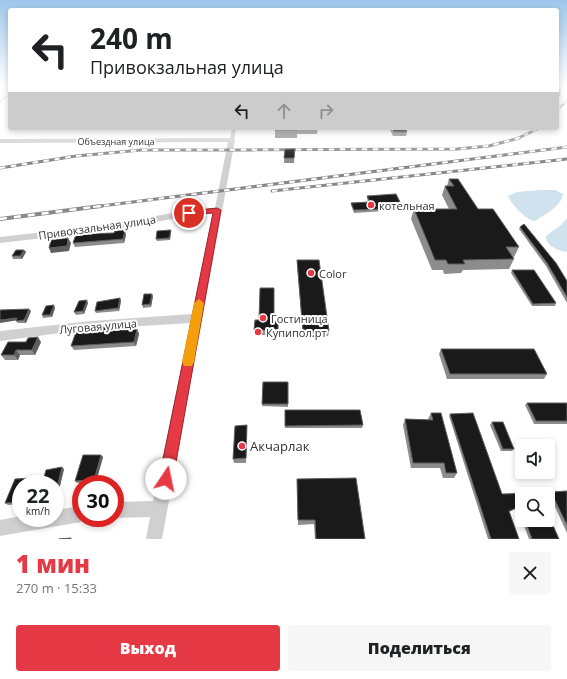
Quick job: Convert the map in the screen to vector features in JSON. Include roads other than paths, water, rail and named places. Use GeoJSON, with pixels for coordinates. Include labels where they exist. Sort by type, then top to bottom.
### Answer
{"type":"FeatureCollection","features":[{"type":"Feature","properties":{"kind":"street","name":"Объездная улица"},"geometry":{"type":"LineString","coordinates":[[0,141],[233,134]]}},
{"type":"Feature","properties":{"kind":"street"},"geometry":{"type":"LineString","coordinates":[[154,539],[233,134]]}},
{"type":"Feature","properties":{"kind":"street","name":"Привокзальная улица"},"geometry":{"type":"LineString","coordinates":[[0,240],[105,228],[189,213],[217,210]]}},
{"type":"Feature","properties":{"kind":"street","name":"Луговая улица"},"geometry":{"type":"LineString","coordinates":[[0,336],[91,325],[196,318]]}},
{"type":"Feature","properties":{"kind":"street"},"geometry":{"type":"LineString","coordinates":[[124,510],[160,509]]}},
{"type":"Feature","properties":{"kind":"street"},"geometry":{"type":"LineString","coordinates":[[0,528],[12,526]]}},
{"type":"Feature","properties":{"kind":"water"},"geometry":{"type":"Polygon","coordinates":[[[555,190],[563,194],[562,199],[556,206],[535,221],[519,211],[508,196],[517,192],[555,190]]]}},
{"type":"Feature","properties":{"kind":"water"},"geometry":{"type":"Polygon","coordinates":[[[567,218],[566,252],[556,249],[550,245],[546,239],[546,236],[562,224],[567,218]]]}},
{"type":"Feature","properties":{"kind":"railway"},"geometry":{"type":"LineString","coordinates":[[517,139],[536,130]]}},
{"type":"Feature","properties":{"kind":"railway"},"geometry":{"type":"LineString","coordinates":[[0,168],[76,156],[141,150],[457,149],[489,146],[517,139]]}},
{"type":"Feature","properties":{"kind":"railway"},"geometry":{"type":"LineString","coordinates":[[93,207],[567,147]]}},
{"type":"Feature","properties":{"kind":"railway"},"geometry":{"type":"LineString","coordinates":[[272,191],[567,159]]}},
{"type":"Feature","properties":{"kind":"railway"},"geometry":{"type":"LineString","coordinates":[[0,219],[101,206]]}},
{"type":"Feature","properties":{"kind":"place","name":"котельная"},"geometry":{"type":"Point","coordinates":[371,205]}},
{"type":"Feature","properties":{"kind":"place","name":"Color"},"geometry":{"type":"Point","coordinates":[311,273]}},
{"type":"Feature","properties":{"kind":"place","name":"Гостиница"},"geometry":{"type":"Point","coordinates":[263,318]}},
{"type":"Feature","properties":{"kind":"place","name":"Купипол.рт"},"geometry":{"type":"Point","coordinates":[258,332]}},
{"type":"Feature","properties":{"kind":"place","name":"Акчарлак"},"geometry":{"type":"Point","coordinates":[242,446]}}]}
